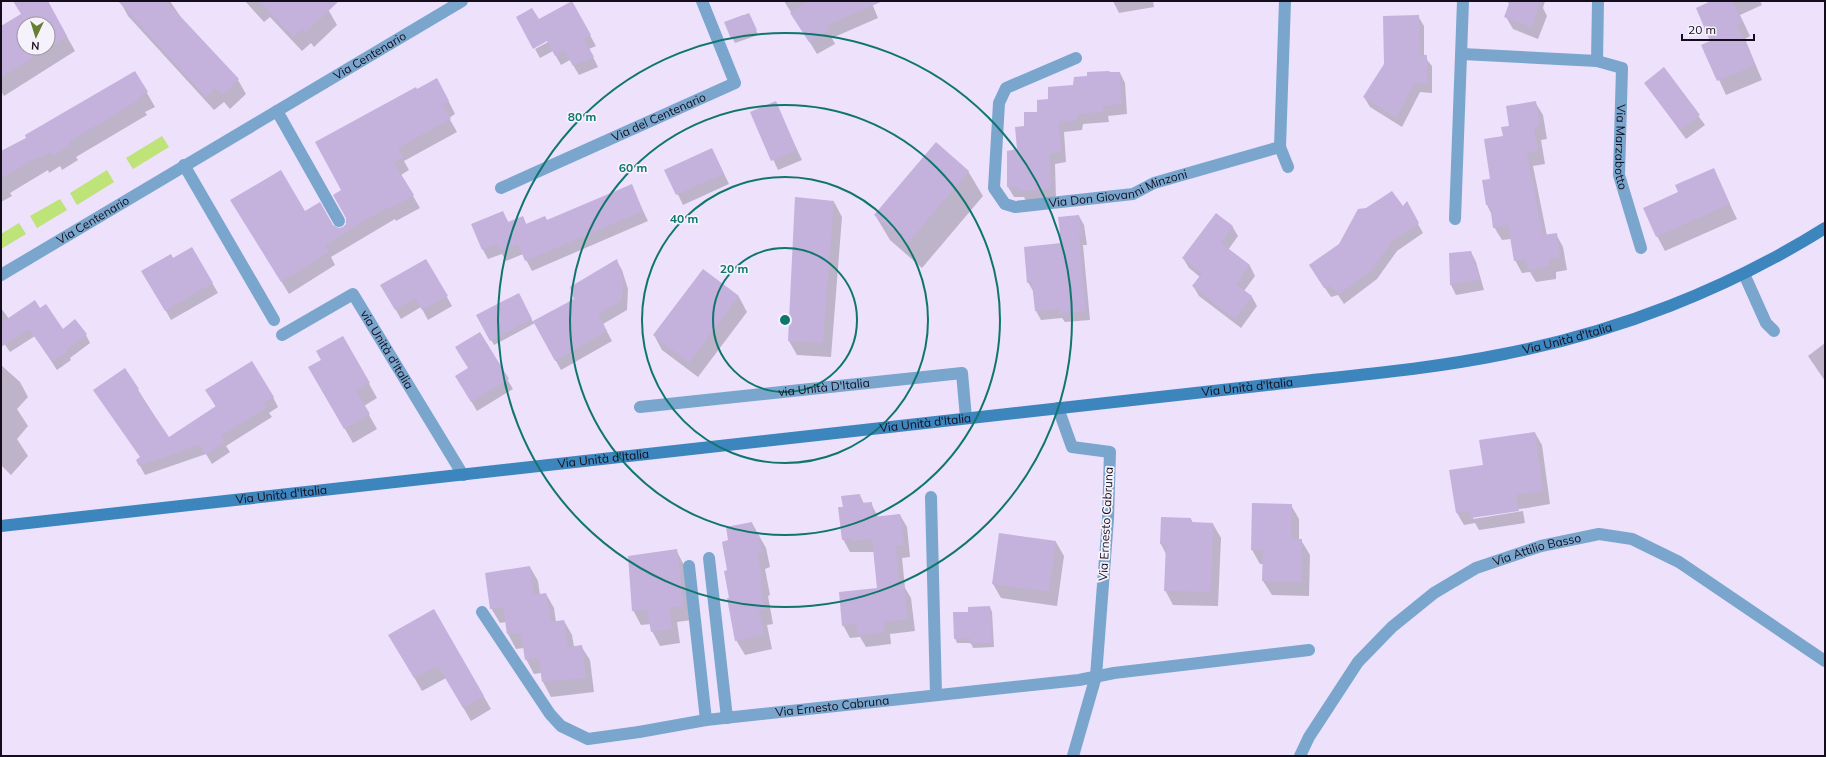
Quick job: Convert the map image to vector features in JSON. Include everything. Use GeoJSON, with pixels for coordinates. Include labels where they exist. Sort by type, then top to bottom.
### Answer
{"type":"FeatureCollection","features":[{"type":"Feature","properties":{"kind":"street","name":"Via Centenario"},"geometry":{"type":"LineString","coordinates":[[1,275],[462,1]]}},
{"type":"Feature","properties":{"kind":"street","name":"Via del Centenario"},"geometry":{"type":"LineString","coordinates":[[501,188],[736,83],[702,1]]}},
{"type":"Feature","properties":{"kind":"street"},"geometry":{"type":"LineString","coordinates":[[1285,1],[1280,147],[1288,167]]}},
{"type":"Feature","properties":{"kind":"street"},"geometry":{"type":"LineString","coordinates":[[1455,219],[1463,1]]}},
{"type":"Feature","properties":{"kind":"street"},"geometry":{"type":"LineString","coordinates":[[1597,61],[1598,1]]}},
{"type":"Feature","properties":{"kind":"street","name":"Via Marzabotto"},"geometry":{"type":"LineString","coordinates":[[1462,54],[1597,61],[1622,68],[1619,175],[1641,248]]}},
{"type":"Feature","properties":{"kind":"street","name":"Via Don Giovanni Minzoni"},"geometry":{"type":"LineString","coordinates":[[1076,58],[1006,88],[999,103],[994,188],[1005,204],[1015,207],[1133,194],[1154,183],[1280,147]]}},
{"type":"Feature","properties":{"kind":"street"},"geometry":{"type":"LineString","coordinates":[[277,111],[339,221]]}},
{"type":"Feature","properties":{"kind":"street"},"geometry":{"type":"LineString","coordinates":[[184,165],[274,320]]}},
{"type":"Feature","properties":{"kind":"street","name":"Via Unità d'Italia"},"geometry":{"type":"LineString","coordinates":[[1,526],[1434,365],[1504,354],[1580,335],[1639,317],[1679,302],[1744,274],[1825,228]]}},
{"type":"Feature","properties":{"kind":"street"},"geometry":{"type":"LineString","coordinates":[[1744,274],[1764,318],[1774,331]]}},
{"type":"Feature","properties":{"kind":"street","name":"via Unità d'Italia"},"geometry":{"type":"LineString","coordinates":[[282,336],[353,294],[463,475]]}},
{"type":"Feature","properties":{"kind":"street","name":"via Unità D'Italia"},"geometry":{"type":"LineString","coordinates":[[640,407],[962,373],[966,418]]}},
{"type":"Feature","properties":{"kind":"street","name":"Via Ernesto Cabruna"},"geometry":{"type":"LineString","coordinates":[[1058,408],[1072,447],[1110,452],[1108,519],[1096,676],[1073,756]]}},
{"type":"Feature","properties":{"kind":"street"},"geometry":{"type":"LineString","coordinates":[[931,496],[936,694]]}},
{"type":"Feature","properties":{"kind":"street","name":"Via Attilio Basso"},"geometry":{"type":"LineString","coordinates":[[1300,756],[1309,737],[1358,662],[1392,626],[1434,593],[1476,568],[1540,546],[1599,534],[1632,539],[1679,562],[1825,661]]}},
{"type":"Feature","properties":{"kind":"street"},"geometry":{"type":"LineString","coordinates":[[709,558],[728,718]]}},
{"type":"Feature","properties":{"kind":"street"},"geometry":{"type":"LineString","coordinates":[[689,566],[706,720]]}},
{"type":"Feature","properties":{"kind":"street","name":"Via Ernesto Cabruna"},"geometry":{"type":"LineString","coordinates":[[482,612],[550,714],[561,726],[588,739],[706,720],[936,694],[1079,680],[1114,672],[1309,650]]}},
{"type":"Feature","properties":{"kind":"green space"},"geometry":{"type":"Polygon","coordinates":[[[162,136],[169,147],[133,169],[126,158],[162,136]]]}},
{"type":"Feature","properties":{"kind":"green space"},"geometry":{"type":"Polygon","coordinates":[[[107,170],[114,182],[77,205],[70,193],[107,170]]]}},
{"type":"Feature","properties":{"kind":"green space"},"geometry":{"type":"Polygon","coordinates":[[[60,199],[67,210],[37,228],[30,216],[60,199]]]}},
{"type":"Feature","properties":{"kind":"green space"},"geometry":{"type":"Polygon","coordinates":[[[19,223],[26,234],[1,249],[1,234],[19,223]]]}},
{"type":"Feature","properties":{"kind":"building"},"geometry":{"type":"Polygon","coordinates":[[[13,1],[48,1],[67,36],[56,43],[56,16],[18,16],[21,14],[13,1]]]}},
{"type":"Feature","properties":{"kind":"building"},"geometry":{"type":"Polygon","coordinates":[[[118,1],[166,1],[239,79],[222,95],[215,88],[206,97],[118,1]]]}},
{"type":"Feature","properties":{"kind":"building"},"geometry":{"type":"Polygon","coordinates":[[[259,1],[339,1],[305,33],[302,29],[293,37],[259,1]]]}},
{"type":"Feature","properties":{"kind":"building"},"geometry":{"type":"Polygon","coordinates":[[[572,1],[591,35],[584,39],[594,57],[573,66],[564,50],[555,56],[547,41],[533,49],[516,17],[532,8],[539,19],[572,1]]]}},
{"type":"Feature","properties":{"kind":"building"},"geometry":{"type":"Polygon","coordinates":[[[809,1],[883,1],[826,26],[829,31],[809,42],[790,13],[809,1]]]}},
{"type":"Feature","properties":{"kind":"building"},"geometry":{"type":"Polygon","coordinates":[[[1510,1],[1541,1],[1531,27],[1504,17],[1510,1]]]}},
{"type":"Feature","properties":{"kind":"building"},"geometry":{"type":"Polygon","coordinates":[[[1711,1],[1733,1],[1742,22],[1737,24],[1755,65],[1717,81],[1701,45],[1710,41],[1696,8],[1711,1]]]}},
{"type":"Feature","properties":{"kind":"building"},"geometry":{"type":"Polygon","coordinates":[[[743,15],[750,15],[757,30],[731,39],[724,22],[743,15]]]}},
{"type":"Feature","properties":{"kind":"building"},"geometry":{"type":"Polygon","coordinates":[[[1419,15],[1420,55],[1427,55],[1427,83],[1414,83],[1396,118],[1363,97],[1384,64],[1383,16],[1419,15]]]}},
{"type":"Feature","properties":{"kind":"building"},"geometry":{"type":"Polygon","coordinates":[[[16,17],[16,56],[36,56],[1,78],[1,26],[16,17]]]}},
{"type":"Feature","properties":{"kind":"building"},"geometry":{"type":"Polygon","coordinates":[[[1664,67],[1700,115],[1680,130],[1644,83],[1664,67]]]}},
{"type":"Feature","properties":{"kind":"building"},"geometry":{"type":"Polygon","coordinates":[[[135,71],[148,92],[138,97],[139,100],[69,142],[71,145],[53,156],[51,152],[40,159],[39,156],[1,179],[1,151],[26,138],[25,135],[135,71]]]}},
{"type":"Feature","properties":{"kind":"building"},"geometry":{"type":"Polygon","coordinates":[[[1087,72],[1120,72],[1122,104],[1103,106],[1104,112],[1078,114],[1077,120],[1059,122],[1061,152],[1050,154],[1051,189],[1020,191],[1019,187],[1007,187],[1007,151],[1017,149],[1015,127],[1024,126],[1024,112],[1037,112],[1037,100],[1048,99],[1048,87],[1073,85],[1074,77],[1087,76],[1087,72]]]}},
{"type":"Feature","properties":{"kind":"building"},"geometry":{"type":"Polygon","coordinates":[[[437,78],[449,101],[443,105],[451,119],[398,148],[403,158],[394,163],[414,195],[388,210],[387,207],[325,245],[329,252],[281,282],[230,200],[281,170],[305,211],[320,202],[333,225],[339,228],[343,227],[346,224],[346,218],[333,195],[341,190],[315,142],[416,87],[417,89],[437,78]]]}},
{"type":"Feature","properties":{"kind":"building"},"geometry":{"type":"Polygon","coordinates":[[[776,101],[797,150],[771,161],[750,112],[776,101]]]}},
{"type":"Feature","properties":{"kind":"building"},"geometry":{"type":"Polygon","coordinates":[[[1536,101],[1540,126],[1534,128],[1538,151],[1527,153],[1543,235],[1557,233],[1560,257],[1549,259],[1550,266],[1527,270],[1526,259],[1514,261],[1508,225],[1493,228],[1490,205],[1486,205],[1482,180],[1490,179],[1484,139],[1503,136],[1501,127],[1509,126],[1506,106],[1536,101]]]}},
{"type":"Feature","properties":{"kind":"building"},"geometry":{"type":"Polygon","coordinates":[[[936,142],[969,171],[908,243],[874,215],[936,142]]]}},
{"type":"Feature","properties":{"kind":"building"},"geometry":{"type":"Polygon","coordinates":[[[712,148],[724,174],[676,195],[664,170],[712,148]]]}},
{"type":"Feature","properties":{"kind":"building"},"geometry":{"type":"Polygon","coordinates":[[[1714,168],[1730,204],[1656,237],[1643,208],[1678,192],[1675,185],[1714,168]]]}},
{"type":"Feature","properties":{"kind":"building"},"geometry":{"type":"Polygon","coordinates":[[[632,184],[643,211],[525,261],[518,244],[500,251],[497,244],[482,250],[471,224],[503,211],[508,222],[523,216],[526,224],[545,216],[547,220],[632,184]]]}},
{"type":"Feature","properties":{"kind":"building"},"geometry":{"type":"Polygon","coordinates":[[[1392,191],[1403,206],[1407,201],[1419,223],[1392,241],[1372,270],[1338,295],[1331,286],[1324,288],[1309,265],[1339,244],[1358,209],[1366,208],[1392,191]]]}},
{"type":"Feature","properties":{"kind":"building"},"geometry":{"type":"Polygon","coordinates":[[[795,197],[834,201],[823,343],[788,341],[795,197]]]}},
{"type":"Feature","properties":{"kind":"building"},"geometry":{"type":"Polygon","coordinates":[[[1216,213],[1233,226],[1221,243],[1250,265],[1236,284],[1252,296],[1235,319],[1192,286],[1202,273],[1182,258],[1216,213]]]}},
{"type":"Feature","properties":{"kind":"building"},"geometry":{"type":"Polygon","coordinates":[[[1079,215],[1082,236],[1079,236],[1086,311],[1059,314],[1059,309],[1035,311],[1032,282],[1027,283],[1024,247],[1061,243],[1058,217],[1079,215]]]}},
{"type":"Feature","properties":{"kind":"building"},"geometry":{"type":"Polygon","coordinates":[[[192,247],[213,283],[165,311],[141,271],[171,254],[173,258],[192,247]]]}},
{"type":"Feature","properties":{"kind":"building"},"geometry":{"type":"Polygon","coordinates":[[[1471,251],[1480,280],[1450,285],[1449,253],[1471,251]]]}},
{"type":"Feature","properties":{"kind":"building"},"geometry":{"type":"Polygon","coordinates":[[[426,259],[448,296],[422,310],[415,298],[395,310],[380,285],[426,259]]]}},
{"type":"Feature","properties":{"kind":"building"},"geometry":{"type":"Polygon","coordinates":[[[617,259],[623,279],[622,300],[598,314],[607,331],[555,361],[533,321],[574,299],[570,287],[617,259]]]}},
{"type":"Feature","properties":{"kind":"building"},"geometry":{"type":"Polygon","coordinates":[[[703,269],[739,296],[689,363],[653,335],[703,269]]]}},
{"type":"Feature","properties":{"kind":"building"},"geometry":{"type":"Polygon","coordinates":[[[519,293],[532,319],[490,341],[476,315],[519,293]]]}},
{"type":"Feature","properties":{"kind":"building"},"geometry":{"type":"Polygon","coordinates":[[[35,300],[40,308],[46,304],[63,329],[75,319],[87,334],[66,350],[67,352],[52,362],[29,329],[1,347],[1,323],[35,300]]]}},
{"type":"Feature","properties":{"kind":"building"},"geometry":{"type":"Polygon","coordinates":[[[480,332],[509,379],[471,402],[455,376],[468,368],[455,347],[480,332]]]}},
{"type":"Feature","properties":{"kind":"building"},"geometry":{"type":"Polygon","coordinates":[[[343,336],[370,383],[356,391],[370,414],[344,429],[308,367],[321,360],[316,351],[343,336]]]}},
{"type":"Feature","properties":{"kind":"building"},"geometry":{"type":"Polygon","coordinates":[[[252,361],[274,397],[264,403],[267,407],[221,436],[225,442],[206,455],[199,445],[139,466],[136,460],[140,457],[93,390],[125,368],[139,389],[137,390],[169,437],[216,406],[205,390],[252,361]]]}},
{"type":"Feature","properties":{"kind":"building"},"geometry":{"type":"Polygon","coordinates":[[[1535,432],[1543,491],[1516,495],[1519,511],[1471,518],[1470,511],[1456,513],[1449,470],[1483,465],[1479,440],[1535,432]]]}},
{"type":"Feature","properties":{"kind":"building"},"geometry":{"type":"Polygon","coordinates":[[[860,494],[861,503],[872,502],[873,517],[900,514],[904,545],[896,546],[900,585],[904,585],[908,619],[884,622],[885,632],[858,635],[856,624],[842,626],[839,592],[877,588],[872,539],[853,541],[852,538],[842,540],[838,507],[843,507],[841,496],[860,494]]]}},
{"type":"Feature","properties":{"kind":"building"},"geometry":{"type":"Polygon","coordinates":[[[1252,503],[1292,504],[1291,539],[1302,539],[1301,582],[1262,581],[1263,550],[1251,550],[1252,503]]]}},
{"type":"Feature","properties":{"kind":"building"},"geometry":{"type":"Polygon","coordinates":[[[1161,517],[1191,518],[1191,522],[1213,523],[1211,592],[1164,591],[1166,545],[1160,544],[1161,517]]]}},
{"type":"Feature","properties":{"kind":"building"},"geometry":{"type":"Polygon","coordinates":[[[752,522],[754,532],[758,532],[762,553],[757,554],[763,581],[760,582],[766,609],[759,610],[764,635],[735,641],[727,598],[729,598],[724,571],[727,570],[722,542],[728,540],[726,527],[752,522]]]}},
{"type":"Feature","properties":{"kind":"building"},"geometry":{"type":"Polygon","coordinates":[[[999,533],[1056,541],[1049,592],[992,584],[999,533]]]}},
{"type":"Feature","properties":{"kind":"building"},"geometry":{"type":"Polygon","coordinates":[[[677,549],[684,606],[669,608],[672,629],[651,632],[647,609],[632,611],[628,556],[677,549]]]}},
{"type":"Feature","properties":{"kind":"building"},"geometry":{"type":"Polygon","coordinates":[[[530,566],[534,595],[546,593],[551,622],[564,620],[568,647],[582,645],[586,678],[542,682],[539,657],[525,660],[521,633],[507,634],[503,607],[490,609],[485,573],[530,566]]]}},
{"type":"Feature","properties":{"kind":"building"},"geometry":{"type":"Polygon","coordinates":[[[990,606],[992,643],[970,644],[970,638],[954,639],[953,612],[968,612],[968,607],[990,606]]]}},
{"type":"Feature","properties":{"kind":"building"},"geometry":{"type":"Polygon","coordinates":[[[434,609],[484,696],[463,708],[438,666],[414,678],[388,635],[434,609]]]}}]}
